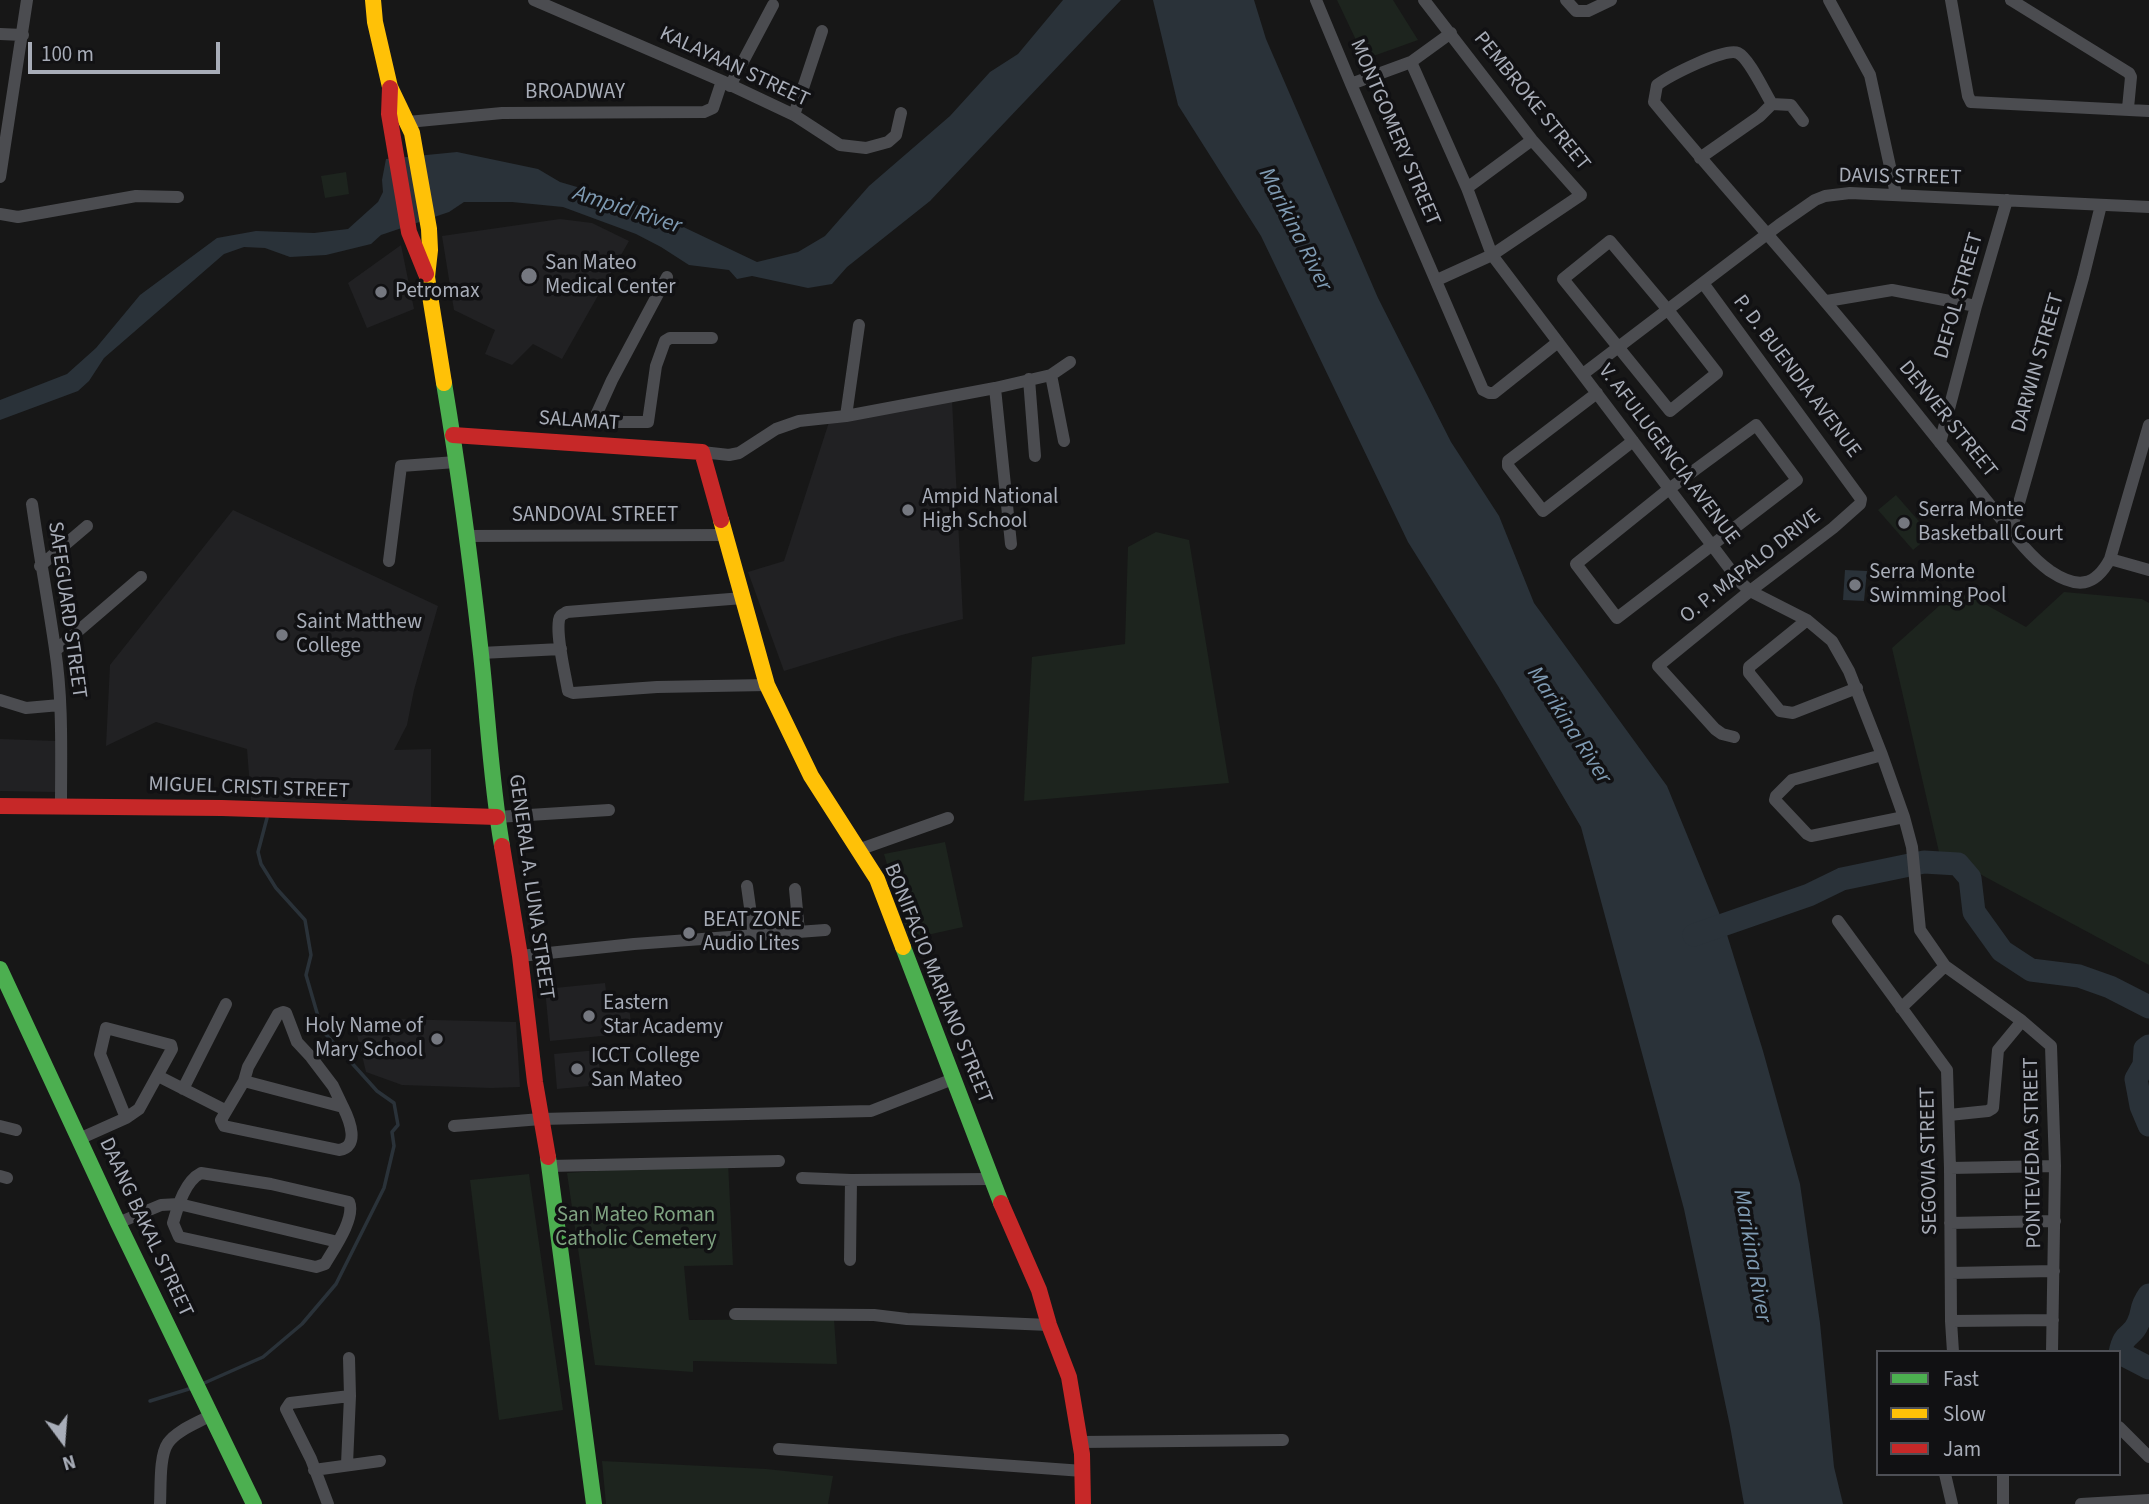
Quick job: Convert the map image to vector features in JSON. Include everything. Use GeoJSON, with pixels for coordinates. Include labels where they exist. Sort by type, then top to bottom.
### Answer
{"type":"FeatureCollection","features":[{"type":"Feature","properties":{"kind":"street"},"geometry":{"type":"LineString","coordinates":[[0,177],[27,0]]}},
{"type":"Feature","properties":{"kind":"street","name":"GENERAL A. LUNA STREET"},"geometry":{"type":"LineString","coordinates":[[373,0],[390,87],[410,128],[429,229],[427,276]]}},
{"type":"Feature","properties":{"kind":"street","name":"KALAYAAN STREET"},"geometry":{"type":"LineString","coordinates":[[534,0],[557,4],[794,115],[839,145],[866,148],[888,142],[896,135],[901,113]]}},
{"type":"Feature","properties":{"kind":"street","name":"MONTGOMERY STREET"},"geometry":{"type":"LineString","coordinates":[[1316,0],[1483,390],[1494,393],[1558,342]]}},
{"type":"Feature","properties":{"kind":"street","name":"PEMBROKE STREET"},"geometry":{"type":"LineString","coordinates":[[1424,0],[1532,140],[1581,195],[1492,255]]}},
{"type":"Feature","properties":{"kind":"street"},"geometry":{"type":"LineString","coordinates":[[1566,0],[1576,11],[1588,11],[1611,0]]}},
{"type":"Feature","properties":{"kind":"street"},"geometry":{"type":"LineString","coordinates":[[1829,0],[1870,75],[1896,194]]}},
{"type":"Feature","properties":{"kind":"street"},"geometry":{"type":"LineString","coordinates":[[1951,0],[1971,102],[2149,111]]}},
{"type":"Feature","properties":{"kind":"street"},"geometry":{"type":"LineString","coordinates":[[2011,0],[2129,73],[2131,78],[2128,108]]}},
{"type":"Feature","properties":{"kind":"street","name":"BROADWAY"},"geometry":{"type":"LineString","coordinates":[[410,128],[502,113],[704,112],[713,108],[773,5]]}},
{"type":"Feature","properties":{"kind":"street"},"geometry":{"type":"LineString","coordinates":[[794,115],[822,31]]}},
{"type":"Feature","properties":{"kind":"street"},"geometry":{"type":"LineString","coordinates":[[1351,84],[1411,62],[1451,33]]}},
{"type":"Feature","properties":{"kind":"street"},"geometry":{"type":"LineString","coordinates":[[0,34],[23,35]]}},
{"type":"Feature","properties":{"kind":"street","name":"DENVER STREET"},"geometry":{"type":"LineString","coordinates":[[1772,104],[1746,60],[1740,53],[1728,51],[1657,85],[1654,102],[1827,301],[2011,531],[2050,571],[2075,582],[2088,582],[2096,579],[2110,559]]}},
{"type":"Feature","properties":{"kind":"street","name":"V. AFULUGENCIA AVENUE"},"geometry":{"type":"LineString","coordinates":[[1411,62],[1492,255],[1739,581],[1750,591],[1807,620],[1832,641],[1857,688],[1912,846]]}},
{"type":"Feature","properties":{"kind":"street","name":"GENERAL A. LUNA STREET"},"geometry":{"type":"LineString","coordinates":[[390,87],[389,114],[409,232],[427,276],[453,435],[481,653],[497,817],[520,956],[594,1504]]}},
{"type":"Feature","properties":{"kind":"street"},"geometry":{"type":"LineString","coordinates":[[1700,158],[1760,116],[1772,104],[1790,105],[1803,121]]}},
{"type":"Feature","properties":{"kind":"street"},"geometry":{"type":"LineString","coordinates":[[1466,188],[1532,140]]}},
{"type":"Feature","properties":{"kind":"street","name":"DAVIS STREET"},"geometry":{"type":"LineString","coordinates":[[1583,374],[1805,206],[1825,196],[1850,193],[1896,194],[2149,207]]}},
{"type":"Feature","properties":{"kind":"street"},"geometry":{"type":"LineString","coordinates":[[0,214],[18,217],[135,196],[178,197]]}},
{"type":"Feature","properties":{"kind":"street","name":"DEFOL STREET"},"geometry":{"type":"LineString","coordinates":[[1940,443],[2007,200]]}},
{"type":"Feature","properties":{"kind":"street","name":"DARWIN STREET"},"geometry":{"type":"LineString","coordinates":[[2011,531],[2101,205]]}},
{"type":"Feature","properties":{"kind":"street"},"geometry":{"type":"LineString","coordinates":[[1607,242],[1613,242],[1717,373],[1670,411],[1618,348],[1563,278],[1607,242]]}},
{"type":"Feature","properties":{"kind":"street"},"geometry":{"type":"LineString","coordinates":[[1437,280],[1492,255]]}},
{"type":"Feature","properties":{"kind":"street"},"geometry":{"type":"LineString","coordinates":[[590,444],[593,422],[612,380],[667,276]]}},
{"type":"Feature","properties":{"kind":"street","name":"P. D. BUENDIA AVENUE"},"geometry":{"type":"LineString","coordinates":[[1703,283],[1860,495]]}},
{"type":"Feature","properties":{"kind":"street"},"geometry":{"type":"LineString","coordinates":[[1827,301],[1892,290],[1976,306]]}},
{"type":"Feature","properties":{"kind":"street"},"geometry":{"type":"LineString","coordinates":[[846,416],[859,325]]}},
{"type":"Feature","properties":{"kind":"street"},"geometry":{"type":"LineString","coordinates":[[593,422],[648,422],[656,366],[665,341],[670,338],[712,338]]}},
{"type":"Feature","properties":{"kind":"street"},"geometry":{"type":"LineString","coordinates":[[702,452],[729,455],[738,453],[776,429],[799,421],[846,416],[995,388],[1051,374],[1070,362]]}},
{"type":"Feature","properties":{"kind":"street"},"geometry":{"type":"LineString","coordinates":[[1051,374],[1064,441]]}},
{"type":"Feature","properties":{"kind":"street"},"geometry":{"type":"LineString","coordinates":[[1029,379],[1035,456]]}},
{"type":"Feature","properties":{"kind":"street"},"geometry":{"type":"LineString","coordinates":[[995,388],[1011,544]]}},
{"type":"Feature","properties":{"kind":"street"},"geometry":{"type":"LineString","coordinates":[[1597,393],[1508,461],[1508,466],[1544,511],[1633,441]]}},
{"type":"Feature","properties":{"kind":"street"},"geometry":{"type":"LineString","coordinates":[[1756,425],[1797,480],[1712,545],[1617,618],[1576,564],[1756,425]]}},
{"type":"Feature","properties":{"kind":"street"},"geometry":{"type":"LineString","coordinates":[[2149,425],[2110,559],[2149,570]]}},
{"type":"Feature","properties":{"kind":"street","name":"SALAMAT"},"geometry":{"type":"LineString","coordinates":[[453,435],[702,452]]}},
{"type":"Feature","properties":{"kind":"street","name":"BONIFACIO MARIANO STREET"},"geometry":{"type":"LineString","coordinates":[[702,452],[767,685],[811,776],[877,879],[991,1179],[1039,1290],[1069,1377],[1080,1442],[1083,1504]]}},
{"type":"Feature","properties":{"kind":"street"},"geometry":{"type":"LineString","coordinates":[[389,561],[401,467],[456,462]]}},
{"type":"Feature","properties":{"kind":"street","name":"O. P. MAPALO DRIVE"},"geometry":{"type":"LineString","coordinates":[[1734,737],[1715,729],[1658,666],[1842,520],[1860,504],[1860,495]]}},
{"type":"Feature","properties":{"kind":"street","name":"SAFEGUARD STREET"},"geometry":{"type":"LineString","coordinates":[[32,504],[40,566],[56,650],[60,705],[61,806]]}},
{"type":"Feature","properties":{"kind":"street"},"geometry":{"type":"LineString","coordinates":[[40,566],[87,526]]}},
{"type":"Feature","properties":{"kind":"street","name":"SANDOVAL STREET"},"geometry":{"type":"LineString","coordinates":[[465,536],[724,535]]}},
{"type":"Feature","properties":{"kind":"street"},"geometry":{"type":"LineString","coordinates":[[56,650],[141,577]]}},
{"type":"Feature","properties":{"kind":"street"},"geometry":{"type":"LineString","coordinates":[[743,598],[567,612],[559,620],[568,691],[573,693],[657,687],[767,685]]}},
{"type":"Feature","properties":{"kind":"street"},"geometry":{"type":"LineString","coordinates":[[1807,620],[1749,667],[1748,673],[1780,711],[1787,713],[1857,688]]}},
{"type":"Feature","properties":{"kind":"street"},"geometry":{"type":"LineString","coordinates":[[481,653],[561,649]]}},
{"type":"Feature","properties":{"kind":"street"},"geometry":{"type":"LineString","coordinates":[[0,700],[26,708],[60,705]]}},
{"type":"Feature","properties":{"kind":"street"},"geometry":{"type":"LineString","coordinates":[[1882,755],[1792,780],[1775,800],[1811,836],[1904,817]]}},
{"type":"Feature","properties":{"kind":"street","name":"MIGUEL CRISTI STREET"},"geometry":{"type":"LineString","coordinates":[[0,806],[222,808],[497,817]]}},
{"type":"Feature","properties":{"kind":"street"},"geometry":{"type":"LineString","coordinates":[[497,817],[610,810]]}},
{"type":"Feature","properties":{"kind":"street"},"geometry":{"type":"LineString","coordinates":[[858,850],[948,818]]}},
{"type":"Feature","properties":{"kind":"street","name":"PONTEVEDRA STREET"},"geometry":{"type":"LineString","coordinates":[[1912,846],[1920,930],[1945,967],[2022,1021],[2051,1046],[2055,1166],[2052,1350]]}},
{"type":"Feature","properties":{"kind":"street"},"geometry":{"type":"LineString","coordinates":[[747,886],[754,936]]}},
{"type":"Feature","properties":{"kind":"street"},"geometry":{"type":"LineString","coordinates":[[795,889],[799,932]]}},
{"type":"Feature","properties":{"kind":"street","name":"SEGOVIA STREET"},"geometry":{"type":"LineString","coordinates":[[1838,921],[1947,1070],[1953,1350]]}},
{"type":"Feature","properties":{"kind":"street"},"geometry":{"type":"LineString","coordinates":[[520,956],[634,944],[825,930]]}},
{"type":"Feature","properties":{"kind":"street"},"geometry":{"type":"LineString","coordinates":[[1901,1008],[1945,967]]}},
{"type":"Feature","properties":{"kind":"street","name":"DAANG BAKAL STREET"},"geometry":{"type":"LineString","coordinates":[[0,969],[118,1223],[254,1504]]}},
{"type":"Feature","properties":{"kind":"street"},"geometry":{"type":"LineString","coordinates":[[183,1088],[226,1004]]}},
{"type":"Feature","properties":{"kind":"street"},"geometry":{"type":"LineString","coordinates":[[283,1012],[286,1013],[297,1042],[333,1086],[343,1107],[353,1138],[347,1149],[339,1150],[224,1126],[220,1120],[244,1081],[248,1067],[278,1014],[283,1012]]}},
{"type":"Feature","properties":{"kind":"street"},"geometry":{"type":"LineString","coordinates":[[1949,1115],[1988,1111],[1993,1108],[1997,1050],[2022,1021]]}},
{"type":"Feature","properties":{"kind":"street"},"geometry":{"type":"LineString","coordinates":[[79,1139],[126,1118],[139,1109],[172,1049],[171,1045],[108,1028],[104,1030],[100,1054],[126,1118]]}},
{"type":"Feature","properties":{"kind":"street"},"geometry":{"type":"LineString","coordinates":[[158,1076],[226,1110]]}},
{"type":"Feature","properties":{"kind":"street"},"geometry":{"type":"LineString","coordinates":[[454,1126],[541,1119],[871,1111],[953,1079]]}},
{"type":"Feature","properties":{"kind":"street"},"geometry":{"type":"LineString","coordinates":[[244,1081],[343,1107]]}},
{"type":"Feature","properties":{"kind":"street"},"geometry":{"type":"LineString","coordinates":[[0,1126],[16,1130]]}},
{"type":"Feature","properties":{"kind":"street"},"geometry":{"type":"LineString","coordinates":[[549,1166],[779,1161]]}},
{"type":"Feature","properties":{"kind":"street"},"geometry":{"type":"LineString","coordinates":[[1950,1168],[2055,1166]]}},
{"type":"Feature","properties":{"kind":"street"},"geometry":{"type":"LineString","coordinates":[[201,1173],[271,1184],[349,1202],[351,1209],[343,1234],[325,1264],[316,1267],[180,1237],[173,1223],[179,1205],[191,1182],[201,1173]]}},
{"type":"Feature","properties":{"kind":"street"},"geometry":{"type":"LineString","coordinates":[[802,1178],[991,1179]]}},
{"type":"Feature","properties":{"kind":"street"},"geometry":{"type":"LineString","coordinates":[[850,1260],[851,1180]]}},
{"type":"Feature","properties":{"kind":"street"},"geometry":{"type":"LineString","coordinates":[[118,1223],[160,1205],[179,1205],[338,1242]]}},
{"type":"Feature","properties":{"kind":"street"},"geometry":{"type":"LineString","coordinates":[[1950,1223],[2054,1221]]}},
{"type":"Feature","properties":{"kind":"street"},"geometry":{"type":"LineString","coordinates":[[1951,1273],[2054,1271]]}},
{"type":"Feature","properties":{"kind":"street"},"geometry":{"type":"LineString","coordinates":[[735,1314],[874,1315],[907,1319],[1049,1325]]}},
{"type":"Feature","properties":{"kind":"street"},"geometry":{"type":"LineString","coordinates":[[1951,1321],[2053,1320]]}},
{"type":"Feature","properties":{"kind":"street"},"geometry":{"type":"LineString","coordinates":[[347,1464],[349,1358]]}},
{"type":"Feature","properties":{"kind":"street"},"geometry":{"type":"LineString","coordinates":[[328,1504],[286,1409],[290,1403],[350,1396]]}},
{"type":"Feature","properties":{"kind":"street"},"geometry":{"type":"LineString","coordinates":[[160,1504],[163,1453],[169,1441],[211,1415]]}},
{"type":"Feature","properties":{"kind":"street"},"geometry":{"type":"LineString","coordinates":[[2121,1431],[2149,1457]]}},
{"type":"Feature","properties":{"kind":"street"},"geometry":{"type":"LineString","coordinates":[[1080,1442],[1283,1440]]}},
{"type":"Feature","properties":{"kind":"street"},"geometry":{"type":"LineString","coordinates":[[779,1449],[1083,1471]]}},
{"type":"Feature","properties":{"kind":"street"},"geometry":{"type":"LineString","coordinates":[[314,1470],[380,1461]]}},
{"type":"Feature","properties":{"kind":"street"},"geometry":{"type":"LineString","coordinates":[[1945,1476],[1952,1504]]}},
{"type":"Feature","properties":{"kind":"street"},"geometry":{"type":"LineString","coordinates":[[2003,1476],[2003,1504]]}},
{"type":"Feature","properties":{"kind":"street"},"geometry":{"type":"LineString","coordinates":[[2081,1504],[2149,1500]]}},
{"type":"Feature","properties":{"kind":"shaded area","name":"San Mateo Medical Center"},"geometry":{"type":"Polygon","coordinates":[[[560,219],[592,223],[629,241],[562,359],[533,344],[512,365],[485,354],[495,330],[454,310],[442,236],[560,219]]]}},
{"type":"Feature","properties":{"kind":"shaded area"},"geometry":{"type":"Polygon","coordinates":[[[401,245],[414,309],[367,328],[348,283],[401,245]]]}},
{"type":"Feature","properties":{"kind":"shaded area"},"geometry":{"type":"Polygon","coordinates":[[[952,400],[963,619],[784,671],[748,572],[784,561],[830,419],[952,400]]]}},
{"type":"Feature","properties":{"kind":"shaded area","name":"Saint Matthew College"},"geometry":{"type":"Polygon","coordinates":[[[233,510],[438,606],[407,725],[394,750],[431,749],[431,807],[251,800],[247,749],[156,722],[106,746],[110,665],[233,510]]]}},
{"type":"Feature","properties":{"kind":"shaded area"},"geometry":{"type":"Polygon","coordinates":[[[0,739],[56,741],[56,792],[0,791],[0,739]]]}},
{"type":"Feature","properties":{"kind":"shaded area","name":"Eastern Star Academy"},"geometry":{"type":"Polygon","coordinates":[[[605,983],[607,999],[628,997],[632,1033],[550,1041],[545,989],[605,983]]]}},
{"type":"Feature","properties":{"kind":"shaded area","name":"Holy Name of Mary School"},"geometry":{"type":"Polygon","coordinates":[[[353,1018],[516,1022],[520,1087],[402,1085],[366,1072],[353,1018]]]}},
{"type":"Feature","properties":{"kind":"shaded area","name":"ICCT College San Mateo"},"geometry":{"type":"Polygon","coordinates":[[[598,1050],[601,1085],[557,1089],[554,1054],[598,1050]]]}},
{"type":"Feature","properties":{"kind":"green space"},"geometry":{"type":"Polygon","coordinates":[[[1337,0],[1393,0],[1418,40],[1365,59],[1337,0]]]}},
{"type":"Feature","properties":{"kind":"green space"},"geometry":{"type":"Polygon","coordinates":[[[346,172],[349,194],[325,198],[321,176],[346,172]]]}},
{"type":"Feature","properties":{"kind":"green space","name":"Serra Monte Basketball Court"},"geometry":{"type":"Polygon","coordinates":[[[1896,495],[1931,535],[1913,550],[1878,510],[1896,495]]]}},
{"type":"Feature","properties":{"kind":"green space"},"geometry":{"type":"Polygon","coordinates":[[[1156,532],[1189,540],[1229,783],[1024,801],[1032,657],[1125,644],[1128,547],[1156,532]]]}},
{"type":"Feature","properties":{"kind":"green space"},"geometry":{"type":"Polygon","coordinates":[[[1958,589],[2026,627],[2064,592],[2142,599],[2149,603],[2149,965],[1939,852],[1892,648],[1958,589]]]}},
{"type":"Feature","properties":{"kind":"green space"},"geometry":{"type":"Polygon","coordinates":[[[945,842],[963,927],[909,939],[884,854],[945,842]]]}},
{"type":"Feature","properties":{"kind":"green space","name":"San Mateo Roman Catholic Cemetery"},"geometry":{"type":"Polygon","coordinates":[[[728,1162],[733,1265],[684,1266],[689,1320],[834,1319],[837,1364],[693,1361],[693,1372],[595,1365],[567,1173],[728,1162]]]}},
{"type":"Feature","properties":{"kind":"green space","name":"San Mateo Roman Catholic Cemetery"},"geometry":{"type":"Polygon","coordinates":[[[529,1174],[563,1410],[499,1420],[470,1180],[529,1174]]]}},
{"type":"Feature","properties":{"kind":"green space"},"geometry":{"type":"Polygon","coordinates":[[[602,1461],[766,1469],[833,1476],[828,1504],[606,1504],[602,1461]]]}},
{"type":"Feature","properties":{"kind":"water","name":"Ampid River"},"geometry":{"type":"Polygon","coordinates":[[[1063,0],[1121,0],[930,201],[847,267],[832,284],[808,288],[752,276],[737,279],[729,270],[689,265],[636,234],[563,207],[512,202],[464,202],[449,212],[381,235],[371,244],[326,255],[290,257],[265,248],[244,247],[224,254],[104,358],[89,381],[78,391],[0,420],[0,400],[67,374],[96,348],[140,295],[217,238],[256,231],[314,233],[348,229],[378,202],[383,192],[386,159],[457,152],[538,169],[560,182],[635,204],[757,262],[798,252],[825,236],[869,186],[950,116],[990,72],[1018,54],[1063,0]]]}},
{"type":"Feature","properties":{"kind":"water","name":"Marikina River"},"geometry":{"type":"Polygon","coordinates":[[[1153,0],[1254,0],[1266,39],[1378,298],[1451,442],[1499,516],[1534,603],[1667,786],[1724,925],[1800,1184],[1820,1323],[1834,1467],[1843,1504],[1744,1504],[1684,1209],[1581,827],[1498,686],[1408,542],[1261,236],[1178,105],[1153,0]]]}},
{"type":"Feature","properties":{"kind":"water","name":"Serra Monte Swimming Pool"},"geometry":{"type":"Polygon","coordinates":[[[1845,570],[1867,571],[1864,601],[1843,600],[1845,570]]]}},
{"type":"Feature","properties":{"kind":"waterway"},"geometry":{"type":"LineString","coordinates":[[202,1384],[263,1357],[302,1324],[336,1284],[384,1188],[394,1146],[392,1132],[398,1125],[394,1103],[377,1091],[322,1030],[306,975],[311,955],[305,920],[276,888],[261,864],[258,852],[267,818]]}},
{"type":"Feature","properties":{"kind":"waterway"},"geometry":{"type":"LineString","coordinates":[[1694,935],[1809,895],[1842,879],[1924,862],[1958,864],[1970,878],[1974,912],[2002,951],[2031,970],[2079,976],[2110,987],[2149,1007]]}},
{"type":"Feature","properties":{"kind":"waterway"},"geometry":{"type":"LineString","coordinates":[[2149,1046],[2145,1049],[2144,1065],[2136,1079],[2141,1106],[2149,1125]]}},
{"type":"Feature","properties":{"kind":"waterway"},"geometry":{"type":"LineString","coordinates":[[2121,1350],[2126,1338],[2136,1328],[2149,1295]]}},
{"type":"Feature","properties":{"kind":"waterway"},"geometry":{"type":"LineString","coordinates":[[2121,1354],[2149,1368]]}},
{"type":"Feature","properties":{"kind":"waterway"},"geometry":{"type":"LineString","coordinates":[[150,1401],[192,1388]]}},
{"type":"Feature","properties":{"kind":"traffic: fast"},"geometry":{"type":"LineString","coordinates":[[444,383],[473,586],[502,846]]}},
{"type":"Feature","properties":{"kind":"traffic: fast"},"geometry":{"type":"LineString","coordinates":[[903,947],[1001,1203]]}},
{"type":"Feature","properties":{"kind":"traffic: fast"},"geometry":{"type":"LineString","coordinates":[[0,969],[118,1223],[254,1504]]}},
{"type":"Feature","properties":{"kind":"traffic: fast"},"geometry":{"type":"LineString","coordinates":[[548,1157],[594,1504]]}},
{"type":"Feature","properties":{"kind":"traffic: slow"},"geometry":{"type":"LineString","coordinates":[[373,0],[375,22],[390,87],[412,133],[429,229],[427,277],[444,383]]}},
{"type":"Feature","properties":{"kind":"traffic: slow"},"geometry":{"type":"LineString","coordinates":[[721,520],[767,685],[811,776],[877,879],[903,947]]}},
{"type":"Feature","properties":{"kind":"traffic: jam"},"geometry":{"type":"LineString","coordinates":[[390,88],[389,114],[409,232],[426,274]]}},
{"type":"Feature","properties":{"kind":"traffic: jam"},"geometry":{"type":"LineString","coordinates":[[453,435],[702,452],[721,520]]}},
{"type":"Feature","properties":{"kind":"traffic: jam"},"geometry":{"type":"LineString","coordinates":[[0,806],[222,808],[497,817]]}},
{"type":"Feature","properties":{"kind":"traffic: jam"},"geometry":{"type":"LineString","coordinates":[[502,846],[548,1157]]}},
{"type":"Feature","properties":{"kind":"traffic: jam"},"geometry":{"type":"LineString","coordinates":[[1001,1203],[1039,1290],[1069,1377],[1082,1454],[1083,1504]]}},
{"type":"Feature","properties":{"kind":"place","name":"San Mateo Medical Center"},"geometry":{"type":"Point","coordinates":[529,276]}},
{"type":"Feature","properties":{"kind":"place","name":"Petromax"},"geometry":{"type":"Point","coordinates":[381,292]}},
{"type":"Feature","properties":{"kind":"place","name":"Ampid National High School"},"geometry":{"type":"Point","coordinates":[908,510]}},
{"type":"Feature","properties":{"kind":"place","name":"Serra Monte Basketball Court"},"geometry":{"type":"Point","coordinates":[1904,523]}},
{"type":"Feature","properties":{"kind":"place","name":"Serra Monte Swimming Pool"},"geometry":{"type":"Point","coordinates":[1855,585]}},
{"type":"Feature","properties":{"kind":"place","name":"Saint Matthew College"},"geometry":{"type":"Point","coordinates":[282,635]}},
{"type":"Feature","properties":{"kind":"place","name":"BEAT ZONE Audio Lites"},"geometry":{"type":"Point","coordinates":[689,933]}},
{"type":"Feature","properties":{"kind":"place","name":"Eastern Star Academy"},"geometry":{"type":"Point","coordinates":[589,1016]}},
{"type":"Feature","properties":{"kind":"place","name":"Holy Name of Mary School"},"geometry":{"type":"Point","coordinates":[437,1039]}},
{"type":"Feature","properties":{"kind":"place","name":"ICCT College San Mateo"},"geometry":{"type":"Point","coordinates":[577,1069]}}]}
